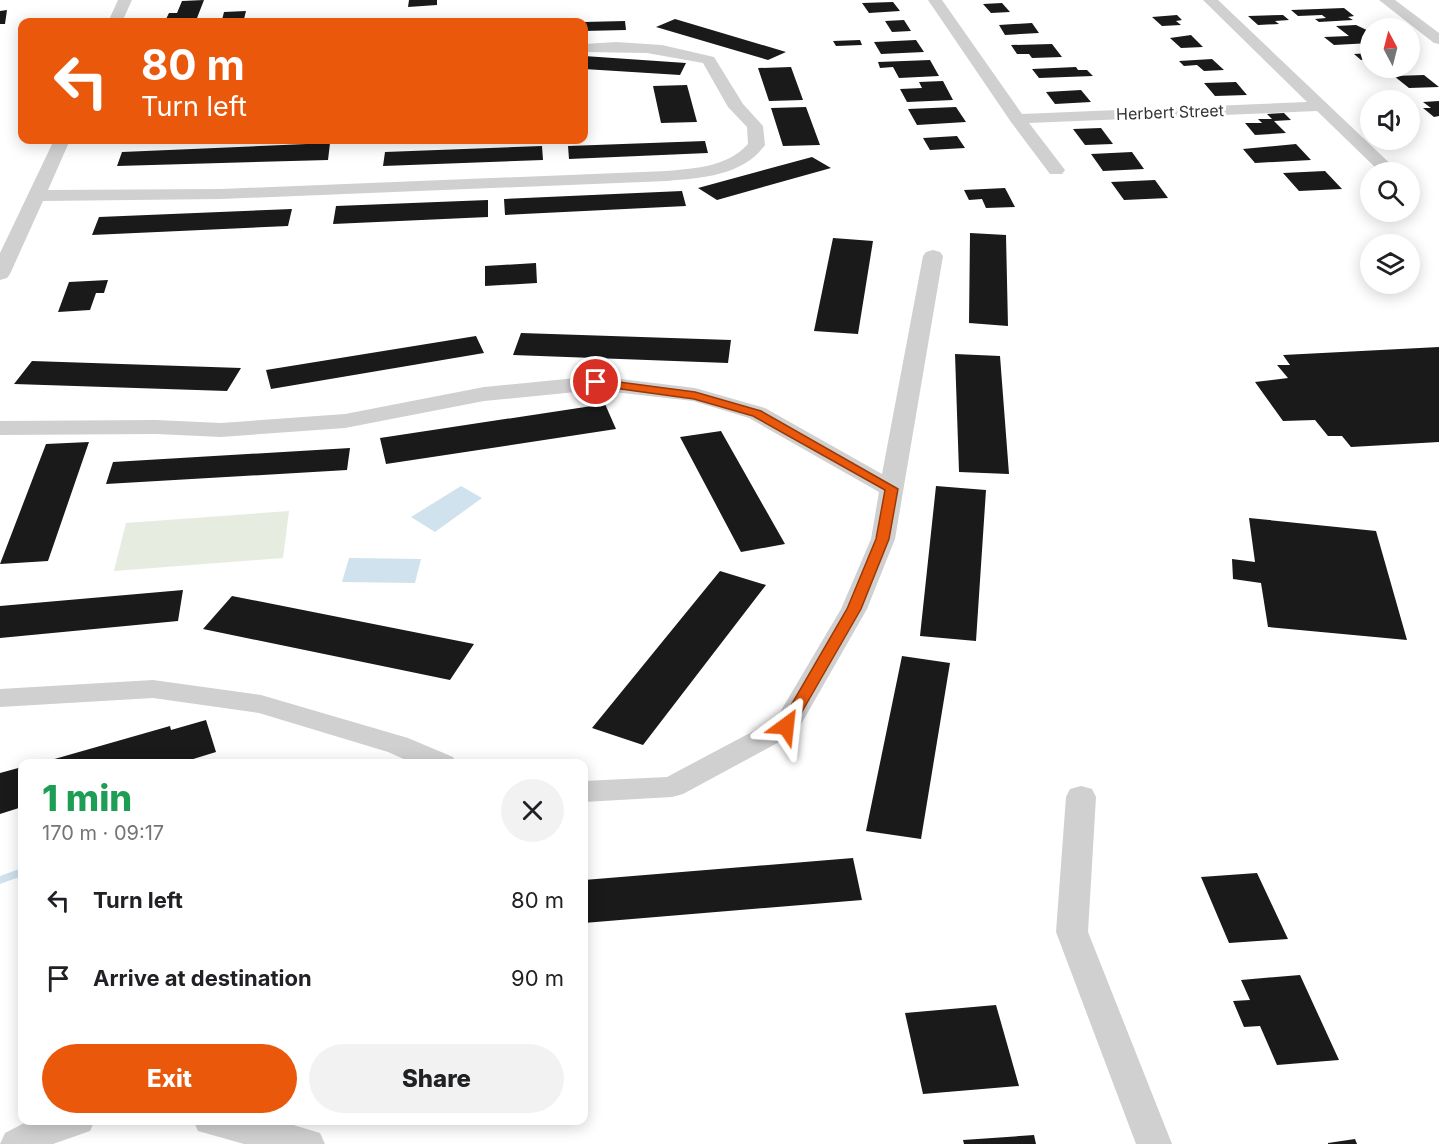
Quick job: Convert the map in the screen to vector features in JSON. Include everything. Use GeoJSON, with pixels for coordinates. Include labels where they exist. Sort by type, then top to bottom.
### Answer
{"type":"FeatureCollection","features":[{"type":"Feature","properties":{"kind":"street"},"geometry":{"type":"LineString","coordinates":[[117,18],[125,0]]}},
{"type":"Feature","properties":{"kind":"street"},"geometry":{"type":"LineString","coordinates":[[935,0],[1056,170]]}},
{"type":"Feature","properties":{"kind":"street"},"geometry":{"type":"LineString","coordinates":[[1210,0],[1380,162]]}},
{"type":"Feature","properties":{"kind":"street"},"geometry":{"type":"LineString","coordinates":[[1386,0],[1439,40]]}},
{"type":"Feature","properties":{"kind":"street"},"geometry":{"type":"LineString","coordinates":[[36,196],[221,194],[668,176],[710,172],[734,164],[750,154],[757,145],[755,126],[736,107],[709,60],[634,45],[588,48]]}},
{"type":"Feature","properties":{"kind":"street","name":"Herbert Street"},"geometry":{"type":"LineString","coordinates":[[1017,118],[1322,106]]}},
{"type":"Feature","properties":{"kind":"street"},"geometry":{"type":"LineString","coordinates":[[0,274],[60,144]]}},
{"type":"Feature","properties":{"kind":"street"},"geometry":{"type":"LineString","coordinates":[[588,791],[672,787],[786,726],[854,609],[883,539],[933,256]]}},
{"type":"Feature","properties":{"kind":"street"},"geometry":{"type":"LineString","coordinates":[[0,428],[243,429],[345,421],[484,394],[596,382],[695,395],[757,414],[891,489]]}},
{"type":"Feature","properties":{"kind":"street"},"geometry":{"type":"LineString","coordinates":[[0,698],[153,689],[261,704],[398,745],[431,759]]}},
{"type":"Feature","properties":{"kind":"street"},"geometry":{"type":"LineString","coordinates":[[1081,797],[1072,932],[1155,1144]]}},
{"type":"Feature","properties":{"kind":"street"},"geometry":{"type":"LineString","coordinates":[[18,1144],[62,1125]]}},
{"type":"Feature","properties":{"kind":"street"},"geometry":{"type":"LineString","coordinates":[[231,1125],[306,1144]]}},
{"type":"Feature","properties":{"kind":"shaded area"},"geometry":{"type":"Polygon","coordinates":[[[289,511],[283,558],[114,571],[126,523],[289,511]]]}},
{"type":"Feature","properties":{"kind":"water"},"geometry":{"type":"Polygon","coordinates":[[[461,486],[482,498],[435,532],[411,517],[461,486]]]}},
{"type":"Feature","properties":{"kind":"water"},"geometry":{"type":"Polygon","coordinates":[[[349,558],[421,559],[415,583],[342,582],[349,558]]]}},
{"type":"Feature","properties":{"kind":"building"},"geometry":{"type":"Polygon","coordinates":[[[204,0],[197,18],[166,18],[169,13],[177,13],[182,1],[204,0]]]}},
{"type":"Feature","properties":{"kind":"building"},"geometry":{"type":"Polygon","coordinates":[[[409,0],[437,0],[437,5],[408,7],[409,0]]]}},
{"type":"Feature","properties":{"kind":"building"},"geometry":{"type":"Polygon","coordinates":[[[893,2],[900,11],[869,13],[862,3],[893,2]]]}},
{"type":"Feature","properties":{"kind":"building"},"geometry":{"type":"Polygon","coordinates":[[[1002,3],[1010,12],[991,13],[983,4],[1002,3]]]}},
{"type":"Feature","properties":{"kind":"building"},"geometry":{"type":"Polygon","coordinates":[[[1344,8],[1354,16],[1348,17],[1353,20],[1319,22],[1315,19],[1326,18],[1322,15],[1298,16],[1291,10],[1344,8]]]}},
{"type":"Feature","properties":{"kind":"building"},"geometry":{"type":"Polygon","coordinates":[[[7,10],[5,24],[0,24],[0,11],[7,10]]]}},
{"type":"Feature","properties":{"kind":"building"},"geometry":{"type":"Polygon","coordinates":[[[246,11],[244,18],[222,18],[224,12],[246,11]]]}},
{"type":"Feature","properties":{"kind":"building"},"geometry":{"type":"Polygon","coordinates":[[[1177,15],[1182,20],[1176,21],[1181,25],[1162,26],[1152,17],[1177,15]]]}},
{"type":"Feature","properties":{"kind":"building"},"geometry":{"type":"Polygon","coordinates":[[[1283,15],[1289,20],[1275,21],[1279,24],[1258,25],[1248,16],[1283,15]]]}},
{"type":"Feature","properties":{"kind":"building"},"geometry":{"type":"Polygon","coordinates":[[[675,19],[786,52],[768,60],[656,27],[675,19]]]}},
{"type":"Feature","properties":{"kind":"building"},"geometry":{"type":"Polygon","coordinates":[[[904,20],[911,31],[892,32],[885,21],[904,20]]]}},
{"type":"Feature","properties":{"kind":"building"},"geometry":{"type":"Polygon","coordinates":[[[625,21],[626,30],[588,31],[588,22],[625,21]]]}},
{"type":"Feature","properties":{"kind":"building"},"geometry":{"type":"Polygon","coordinates":[[[1032,23],[1039,33],[1005,35],[999,25],[1032,23]]]}},
{"type":"Feature","properties":{"kind":"building"},"geometry":{"type":"Polygon","coordinates":[[[1336,26],[1360,27],[1360,44],[1334,45],[1324,37],[1349,36],[1336,26]]]}},
{"type":"Feature","properties":{"kind":"building"},"geometry":{"type":"Polygon","coordinates":[[[1191,35],[1203,47],[1181,48],[1170,38],[1191,35]]]}},
{"type":"Feature","properties":{"kind":"building"},"geometry":{"type":"Polygon","coordinates":[[[860,40],[862,45],[836,46],[833,41],[860,40]]]}},
{"type":"Feature","properties":{"kind":"building"},"geometry":{"type":"Polygon","coordinates":[[[916,40],[924,52],[881,54],[874,42],[916,40]]]}},
{"type":"Feature","properties":{"kind":"building"},"geometry":{"type":"Polygon","coordinates":[[[1052,44],[1062,57],[1032,58],[1029,54],[1017,54],[1011,45],[1052,44]]]}},
{"type":"Feature","properties":{"kind":"building"},"geometry":{"type":"Polygon","coordinates":[[[588,56],[686,63],[680,75],[588,69],[588,56]]]}},
{"type":"Feature","properties":{"kind":"building"},"geometry":{"type":"Polygon","coordinates":[[[1212,59],[1224,70],[1204,71],[1197,65],[1184,66],[1179,61],[1212,59]]]}},
{"type":"Feature","properties":{"kind":"building"},"geometry":{"type":"Polygon","coordinates":[[[930,60],[939,76],[899,78],[893,67],[880,68],[878,62],[930,60]]]}},
{"type":"Feature","properties":{"kind":"building"},"geometry":{"type":"Polygon","coordinates":[[[791,67],[803,100],[769,101],[758,68],[791,67]]]}},
{"type":"Feature","properties":{"kind":"building"},"geometry":{"type":"Polygon","coordinates":[[[1076,67],[1078,70],[1087,70],[1093,76],[1039,78],[1032,69],[1076,67]]]}},
{"type":"Feature","properties":{"kind":"building"},"geometry":{"type":"Polygon","coordinates":[[[1420,75],[1424,75],[1439,87],[1409,88],[1396,78],[1420,78],[1420,75]]]}},
{"type":"Feature","properties":{"kind":"building"},"geometry":{"type":"Polygon","coordinates":[[[943,81],[953,100],[907,102],[900,89],[922,88],[919,82],[943,81]]]}},
{"type":"Feature","properties":{"kind":"building"},"geometry":{"type":"Polygon","coordinates":[[[1236,82],[1247,95],[1215,96],[1204,83],[1236,82]]]}},
{"type":"Feature","properties":{"kind":"building"},"geometry":{"type":"Polygon","coordinates":[[[687,85],[697,122],[661,123],[653,86],[687,85]]]}},
{"type":"Feature","properties":{"kind":"building"},"geometry":{"type":"Polygon","coordinates":[[[1081,90],[1091,102],[1055,104],[1046,92],[1081,90]]]}},
{"type":"Feature","properties":{"kind":"building"},"geometry":{"type":"Polygon","coordinates":[[[1439,101],[1439,116],[1434,117],[1423,108],[1431,108],[1423,102],[1439,101]]]}},
{"type":"Feature","properties":{"kind":"building"},"geometry":{"type":"Polygon","coordinates":[[[806,107],[820,145],[783,146],[771,108],[806,107]]]}},
{"type":"Feature","properties":{"kind":"building"},"geometry":{"type":"Polygon","coordinates":[[[956,107],[966,122],[917,125],[908,109],[956,107]]]}},
{"type":"Feature","properties":{"kind":"building"},"geometry":{"type":"Polygon","coordinates":[[[1284,113],[1291,120],[1274,121],[1286,133],[1255,135],[1245,123],[1262,123],[1258,119],[1272,119],[1267,114],[1284,113]]]}},
{"type":"Feature","properties":{"kind":"building"},"geometry":{"type":"Polygon","coordinates":[[[1101,128],[1113,144],[1085,145],[1073,129],[1101,128]]]}},
{"type":"Feature","properties":{"kind":"building"},"geometry":{"type":"Polygon","coordinates":[[[957,136],[965,148],[930,150],[923,138],[957,136]]]}},
{"type":"Feature","properties":{"kind":"building"},"geometry":{"type":"Polygon","coordinates":[[[705,141],[708,153],[569,159],[568,146],[705,141]]]}},
{"type":"Feature","properties":{"kind":"building"},"geometry":{"type":"Polygon","coordinates":[[[330,144],[328,160],[117,166],[122,152],[330,144]]]}},
{"type":"Feature","properties":{"kind":"building"},"geometry":{"type":"Polygon","coordinates":[[[1296,144],[1311,160],[1255,163],[1243,149],[1296,144]]]}},
{"type":"Feature","properties":{"kind":"building"},"geometry":{"type":"Polygon","coordinates":[[[542,146],[543,160],[383,166],[385,152],[542,146]]]}},
{"type":"Feature","properties":{"kind":"building"},"geometry":{"type":"Polygon","coordinates":[[[1132,152],[1144,169],[1103,171],[1091,154],[1132,152]]]}},
{"type":"Feature","properties":{"kind":"building"},"geometry":{"type":"Polygon","coordinates":[[[812,157],[831,168],[717,200],[698,188],[812,157]]]}},
{"type":"Feature","properties":{"kind":"building"},"geometry":{"type":"Polygon","coordinates":[[[1325,171],[1342,189],[1299,191],[1283,173],[1325,171]]]}},
{"type":"Feature","properties":{"kind":"building"},"geometry":{"type":"Polygon","coordinates":[[[1155,180],[1168,198],[1124,200],[1111,182],[1155,180]]]}},
{"type":"Feature","properties":{"kind":"building"},"geometry":{"type":"Polygon","coordinates":[[[1005,188],[1015,207],[986,208],[982,199],[969,200],[964,190],[1005,188]]]}},
{"type":"Feature","properties":{"kind":"building"},"geometry":{"type":"Polygon","coordinates":[[[682,191],[686,206],[505,215],[504,199],[682,191]]]}},
{"type":"Feature","properties":{"kind":"building"},"geometry":{"type":"Polygon","coordinates":[[[488,200],[488,217],[333,224],[336,206],[488,200]]]}},
{"type":"Feature","properties":{"kind":"building"},"geometry":{"type":"Polygon","coordinates":[[[292,209],[288,226],[92,235],[99,217],[292,209]]]}},
{"type":"Feature","properties":{"kind":"building"},"geometry":{"type":"Polygon","coordinates":[[[970,233],[1006,235],[1008,326],[969,323],[970,233]]]}},
{"type":"Feature","properties":{"kind":"building"},"geometry":{"type":"Polygon","coordinates":[[[833,238],[873,241],[858,334],[814,331],[833,238]]]}},
{"type":"Feature","properties":{"kind":"building"},"geometry":{"type":"Polygon","coordinates":[[[536,263],[537,283],[485,286],[485,266],[536,263]]]}},
{"type":"Feature","properties":{"kind":"building"},"geometry":{"type":"Polygon","coordinates":[[[108,280],[104,293],[96,293],[90,310],[58,312],[69,282],[108,280]]]}},
{"type":"Feature","properties":{"kind":"building"},"geometry":{"type":"Polygon","coordinates":[[[521,333],[731,340],[728,363],[513,355],[521,333]]]}},
{"type":"Feature","properties":{"kind":"building"},"geometry":{"type":"Polygon","coordinates":[[[476,336],[484,353],[271,389],[266,370],[476,336]]]}},
{"type":"Feature","properties":{"kind":"building"},"geometry":{"type":"Polygon","coordinates":[[[1439,347],[1439,442],[1351,447],[1342,436],[1328,436],[1315,420],[1283,421],[1255,382],[1288,378],[1277,365],[1290,365],[1283,355],[1439,347]]]}},
{"type":"Feature","properties":{"kind":"building"},"geometry":{"type":"Polygon","coordinates":[[[955,354],[1000,356],[1009,474],[959,472],[955,354]]]}},
{"type":"Feature","properties":{"kind":"building"},"geometry":{"type":"Polygon","coordinates":[[[32,361],[241,368],[227,391],[14,384],[32,361]]]}},
{"type":"Feature","properties":{"kind":"building"},"geometry":{"type":"Polygon","coordinates":[[[605,404],[616,429],[386,464],[380,438],[605,404]]]}},
{"type":"Feature","properties":{"kind":"building"},"geometry":{"type":"Polygon","coordinates":[[[721,431],[785,544],[741,552],[680,437],[721,431]]]}},
{"type":"Feature","properties":{"kind":"building"},"geometry":{"type":"Polygon","coordinates":[[[89,442],[48,561],[0,564],[46,444],[89,442]]]}},
{"type":"Feature","properties":{"kind":"building"},"geometry":{"type":"Polygon","coordinates":[[[350,448],[347,470],[106,484],[113,462],[350,448]]]}},
{"type":"Feature","properties":{"kind":"building"},"geometry":{"type":"Polygon","coordinates":[[[936,486],[986,490],[976,641],[920,636],[936,486]]]}},
{"type":"Feature","properties":{"kind":"building"},"geometry":{"type":"Polygon","coordinates":[[[1249,518],[1376,531],[1407,640],[1268,627],[1261,583],[1233,579],[1232,559],[1255,562],[1249,518]]]}},
{"type":"Feature","properties":{"kind":"building"},"geometry":{"type":"Polygon","coordinates":[[[720,571],[766,585],[643,745],[592,728],[720,571]]]}},
{"type":"Feature","properties":{"kind":"building"},"geometry":{"type":"Polygon","coordinates":[[[183,590],[178,621],[0,638],[0,606],[183,590]]]}},
{"type":"Feature","properties":{"kind":"building"},"geometry":{"type":"Polygon","coordinates":[[[232,596],[474,644],[450,680],[203,629],[232,596]]]}},
{"type":"Feature","properties":{"kind":"building"},"geometry":{"type":"Polygon","coordinates":[[[902,656],[950,663],[921,839],[866,831],[902,656]]]}},
{"type":"Feature","properties":{"kind":"building"},"geometry":{"type":"Polygon","coordinates":[[[206,720],[216,752],[193,759],[54,759],[170,726],[171,730],[206,720]]]}},
{"type":"Feature","properties":{"kind":"building"},"geometry":{"type":"Polygon","coordinates":[[[18,768],[18,808],[0,814],[0,773],[18,768]]]}},
{"type":"Feature","properties":{"kind":"building"},"geometry":{"type":"Polygon","coordinates":[[[853,858],[862,900],[588,923],[588,880],[853,858]]]}},
{"type":"Feature","properties":{"kind":"building"},"geometry":{"type":"Polygon","coordinates":[[[1257,873],[1288,939],[1229,943],[1201,877],[1257,873]]]}},
{"type":"Feature","properties":{"kind":"building"},"geometry":{"type":"Polygon","coordinates":[[[1300,975],[1339,1060],[1277,1065],[1260,1026],[1244,1027],[1233,1001],[1250,1000],[1241,980],[1300,975]]]}},
{"type":"Feature","properties":{"kind":"building"},"geometry":{"type":"Polygon","coordinates":[[[996,1005],[1019,1086],[923,1094],[905,1013],[996,1005]]]}},
{"type":"Feature","properties":{"kind":"building"},"geometry":{"type":"Polygon","coordinates":[[[1034,1135],[1036,1144],[964,1144],[963,1140],[1034,1135]]]}},
{"type":"Feature","properties":{"kind":"building"},"geometry":{"type":"Polygon","coordinates":[[[1355,1139],[1357,1144],[1328,1144],[1328,1143],[1355,1139]]]}},
{"type":"Feature","properties":{"kind":"waterway"},"geometry":{"type":"LineString","coordinates":[[0,880],[18,873]]}},
{"type":"Feature","properties":{"kind":"route"},"geometry":{"type":"LineString","coordinates":[[596,382],[695,395],[757,414],[804,438],[891,489],[883,539],[854,609],[786,726]]}}]}
